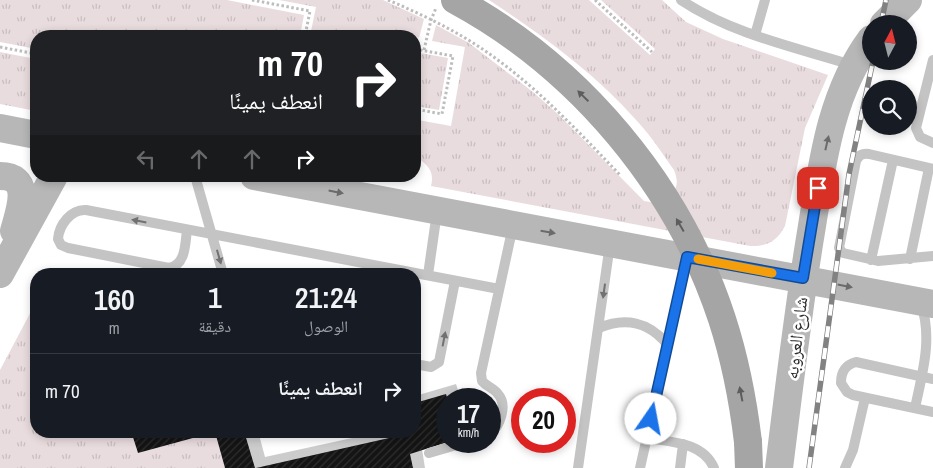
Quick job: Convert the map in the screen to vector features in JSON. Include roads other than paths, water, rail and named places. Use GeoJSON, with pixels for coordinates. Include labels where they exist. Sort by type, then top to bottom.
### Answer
{"type":"FeatureCollection","features":[{"type":"Feature","properties":{"kind":"main road"},"geometry":{"type":"LineString","coordinates":[[893,15],[908,0]]}},
{"type":"Feature","properties":{"kind":"main road"},"geometry":{"type":"LineString","coordinates":[[446,3],[517,40],[566,80],[611,126],[650,176],[683,230],[698,259],[721,318],[738,379],[749,455]]}},
{"type":"Feature","properties":{"kind":"main road","name":"شارع العروبه"},"geometry":{"type":"LineString","coordinates":[[779,468],[803,278],[821,170],[841,94],[853,66],[862,52]]}},
{"type":"Feature","properties":{"kind":"main road"},"geometry":{"type":"LineString","coordinates":[[0,128],[30,133]]}},
{"type":"Feature","properties":{"kind":"main road"},"geometry":{"type":"LineString","coordinates":[[0,176],[6,176],[15,180],[20,185],[22,194],[3,268]]}},
{"type":"Feature","properties":{"kind":"main road"},"geometry":{"type":"LineString","coordinates":[[3,268],[51,182]]}},
{"type":"Feature","properties":{"kind":"main road"},"geometry":{"type":"LineString","coordinates":[[284,182],[926,302]]}},
{"type":"Feature","properties":{"kind":"lane"},"geometry":{"type":"LineString","coordinates":[[681,0],[699,12],[718,21],[755,35],[853,66]]}},
{"type":"Feature","properties":{"kind":"lane"},"geometry":{"type":"LineString","coordinates":[[755,35],[765,0]]}},
{"type":"Feature","properties":{"kind":"lane"},"geometry":{"type":"LineString","coordinates":[[933,60],[916,128],[920,137],[933,143]]}},
{"type":"Feature","properties":{"kind":"lane"},"geometry":{"type":"LineString","coordinates":[[910,259],[931,168],[865,153],[858,156],[839,248],[845,254],[871,260],[890,261],[910,259],[933,256]]}},
{"type":"Feature","properties":{"kind":"lane"},"geometry":{"type":"LineString","coordinates":[[871,260],[893,160]]}},
{"type":"Feature","properties":{"kind":"lane"},"geometry":{"type":"LineString","coordinates":[[197,182],[221,268]]}},
{"type":"Feature","properties":{"kind":"lane"},"geometry":{"type":"LineString","coordinates":[[187,230],[182,258],[176,266],[169,268],[68,248],[61,245],[58,239],[69,216],[81,210],[187,230],[212,235],[360,268]]}},
{"type":"Feature","properties":{"kind":"lane"},"geometry":{"type":"LineString","coordinates":[[428,276],[437,212]]}},
{"type":"Feature","properties":{"kind":"lane"},"geometry":{"type":"LineString","coordinates":[[491,388],[482,381],[481,373],[513,225]]}},
{"type":"Feature","properties":{"kind":"lane"},"geometry":{"type":"LineString","coordinates":[[578,468],[610,243]]}},
{"type":"Feature","properties":{"kind":"lane"},"geometry":{"type":"LineString","coordinates":[[640,468],[687,257]]}},
{"type":"Feature","properties":{"kind":"lane"},"geometry":{"type":"LineString","coordinates":[[421,276],[499,289]]}},
{"type":"Feature","properties":{"kind":"lane"},"geometry":{"type":"LineString","coordinates":[[421,365],[431,367],[439,362],[455,281]]}},
{"type":"Feature","properties":{"kind":"lane"},"geometry":{"type":"LineString","coordinates":[[915,408],[928,337],[926,302]]}},
{"type":"Feature","properties":{"kind":"lane"},"geometry":{"type":"LineString","coordinates":[[599,328],[617,322],[636,323],[654,330],[667,344]]}},
{"type":"Feature","properties":{"kind":"lane"},"geometry":{"type":"LineString","coordinates":[[933,379],[862,363],[851,364],[842,371],[841,383],[847,392],[865,398],[933,412]]}},
{"type":"Feature","properties":{"kind":"lane"},"geometry":{"type":"LineString","coordinates":[[845,468],[853,450],[865,398]]}},
{"type":"Feature","properties":{"kind":"lane"},"geometry":{"type":"LineString","coordinates":[[647,438],[691,446],[705,454],[714,468]]}},
{"type":"Feature","properties":{"kind":"lane"},"geometry":{"type":"LineString","coordinates":[[680,468],[683,444]]}},
{"type":"Feature","properties":{"kind":"lane"},"geometry":{"type":"LineString","coordinates":[[429,453],[436,451]]}},
{"type":"Feature","properties":{"kind":"railway"},"geometry":{"type":"LineString","coordinates":[[883,15],[886,0]]}},
{"type":"Feature","properties":{"kind":"railway"},"geometry":{"type":"LineString","coordinates":[[809,468],[849,174],[871,70]]}}]}
